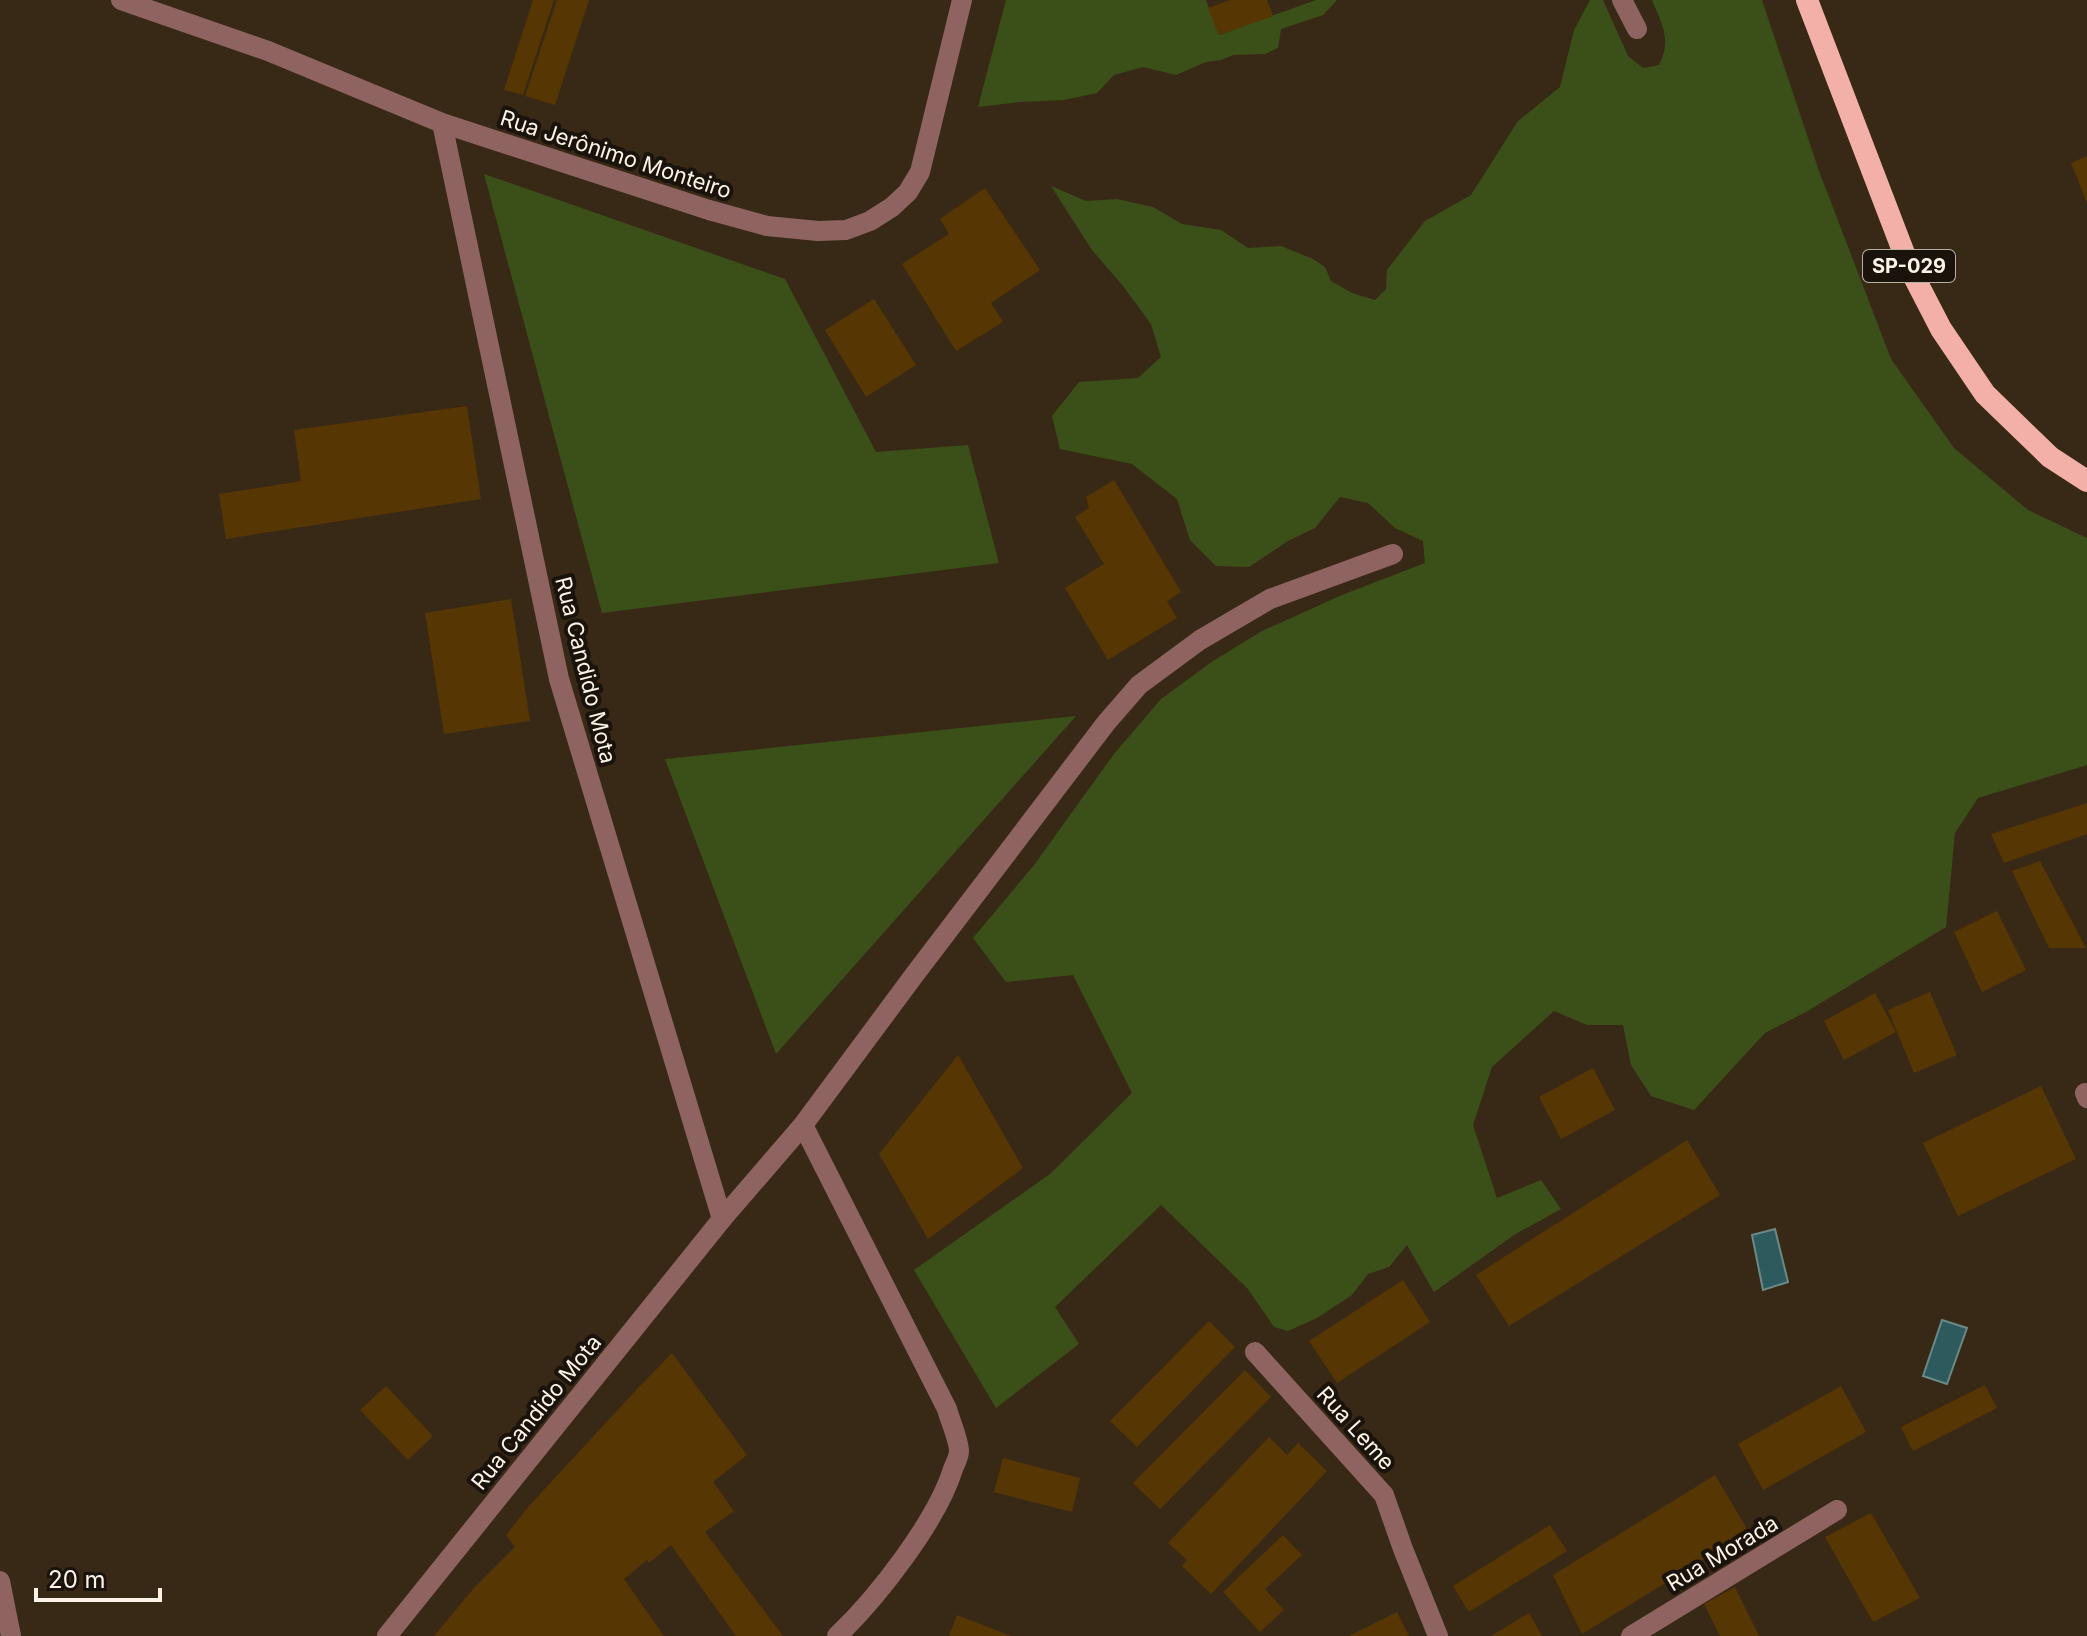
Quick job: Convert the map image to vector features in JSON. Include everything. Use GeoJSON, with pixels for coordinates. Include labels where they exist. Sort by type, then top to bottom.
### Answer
{"type":"FeatureCollection","features":[{"type":"Feature","properties":{"kind":"highway","name":"SP-029"},"geometry":{"type":"LineString","coordinates":[[1807,0],[1910,269],[1941,329],[1985,394],[2050,457],[2087,481]]}},
{"type":"Feature","properties":{"kind":"street","name":"Rua Jerônimo Monteiro"},"geometry":{"type":"LineString","coordinates":[[121,0],[268,51],[442,123],[709,210],[767,226],[818,231],[846,230],[870,221],[908,192],[920,172],[962,0]]}},
{"type":"Feature","properties":{"kind":"street"},"geometry":{"type":"LineString","coordinates":[[1622,0],[1637,29]]}},
{"type":"Feature","properties":{"kind":"street","name":"Rua Candido Mota"},"geometry":{"type":"LineString","coordinates":[[442,123],[559,679],[722,1219]]}},
{"type":"Feature","properties":{"kind":"street","name":"Rua Candido Mota"},"geometry":{"type":"LineString","coordinates":[[387,1636],[722,1219],[803,1125],[1106,723],[1139,685],[1200,640],[1270,599],[1393,554]]}},
{"type":"Feature","properties":{"kind":"street"},"geometry":{"type":"LineString","coordinates":[[803,1125],[947,1409],[959,1451],[947,1490],[916,1540],[852,1622],[837,1636]]}},
{"type":"Feature","properties":{"kind":"street","name":"Rua Leme"},"geometry":{"type":"LineString","coordinates":[[1255,1352],[1384,1495],[1438,1636]]}},
{"type":"Feature","properties":{"kind":"street","name":"Rua Morada"},"geometry":{"type":"LineString","coordinates":[[1631,1636],[1837,1510]]}},
{"type":"Feature","properties":{"kind":"street"},"geometry":{"type":"LineString","coordinates":[[0,1581],[11,1636]]}},
{"type":"Feature","properties":{"kind":"green space"},"geometry":{"type":"Polygon","coordinates":[[[1006,0],[1206,0],[1219,35],[1316,0],[1337,0],[1323,15],[1281,29],[1278,48],[1265,54],[1233,55],[1176,75],[1143,67],[1114,75],[1097,93],[1064,100],[978,107],[1006,0]]]}},
{"type":"Feature","properties":{"kind":"green space"},"geometry":{"type":"Polygon","coordinates":[[[1590,0],[1603,0],[1628,56],[1643,68],[1659,65],[1665,47],[1664,32],[1652,0],[1762,0],[1819,171],[1891,359],[1954,448],[2028,510],[2087,538],[2087,765],[1978,798],[1955,833],[1946,927],[1806,1012],[1765,1033],[1694,1110],[1651,1096],[1631,1065],[1623,1025],[1587,1025],[1554,1011],[1492,1067],[1473,1125],[1497,1198],[1541,1180],[1561,1209],[1514,1235],[1434,1292],[1407,1245],[1389,1267],[1368,1274],[1352,1295],[1317,1318],[1288,1331],[1274,1327],[1248,1289],[1161,1205],[1055,1307],[1079,1344],[996,1408],[914,1270],[1050,1174],[1132,1093],[1073,975],[1006,982],[973,938],[1034,865],[1114,754],[1161,699],[1213,661],[1262,631],[1342,595],[1425,563],[1423,541],[1395,528],[1368,503],[1340,497],[1315,528],[1288,541],[1249,567],[1216,566],[1190,540],[1177,499],[1132,464],[1060,449],[1052,416],[1079,382],[1138,378],[1161,357],[1151,324],[1092,250],[1051,186],[1086,201],[1117,199],[1153,207],[1182,224],[1221,230],[1248,248],[1281,246],[1325,267],[1331,281],[1352,293],[1375,300],[1386,289],[1387,270],[1425,221],[1471,195],[1518,121],[1560,87],[1574,30],[1590,0]]]}},
{"type":"Feature","properties":{"kind":"green space"},"geometry":{"type":"Polygon","coordinates":[[[484,174],[785,279],[876,452],[968,445],[999,563],[602,613],[484,174]]]}},
{"type":"Feature","properties":{"kind":"green space"},"geometry":{"type":"Polygon","coordinates":[[[1076,716],[776,1054],[665,759],[1076,716]]]}},
{"type":"Feature","properties":{"kind":"water"},"geometry":{"type":"Polygon","coordinates":[[[1775,1229],[1788,1282],[1763,1290],[1752,1235],[1775,1229]]]}},
{"type":"Feature","properties":{"kind":"water"},"geometry":{"type":"Polygon","coordinates":[[[1942,1320],[1967,1328],[1947,1384],[1923,1376],[1942,1320]]]}},
{"type":"Feature","properties":{"kind":"building"},"geometry":{"type":"Polygon","coordinates":[[[533,0],[554,0],[523,95],[504,90],[533,0]]]}},
{"type":"Feature","properties":{"kind":"building"},"geometry":{"type":"Polygon","coordinates":[[[557,0],[589,0],[555,105],[525,96],[557,0]]]}},
{"type":"Feature","properties":{"kind":"building"},"geometry":{"type":"Polygon","coordinates":[[[1230,0],[1267,0],[1273,16],[1219,35],[1208,8],[1230,0]]]}},
{"type":"Feature","properties":{"kind":"building"},"geometry":{"type":"Polygon","coordinates":[[[2087,156],[2087,203],[2071,163],[2087,156]]]}},
{"type":"Feature","properties":{"kind":"building"},"geometry":{"type":"Polygon","coordinates":[[[985,188],[1040,270],[991,303],[1003,322],[956,351],[902,264],[949,234],[940,219],[985,188]]]}},
{"type":"Feature","properties":{"kind":"building"},"geometry":{"type":"Polygon","coordinates":[[[874,299],[916,365],[866,397],[825,330],[874,299]]]}},
{"type":"Feature","properties":{"kind":"building"},"geometry":{"type":"Polygon","coordinates":[[[467,406],[481,499],[226,539],[219,494],[301,481],[294,430],[467,406]]]}},
{"type":"Feature","properties":{"kind":"building"},"geometry":{"type":"Polygon","coordinates":[[[1114,480],[1181,592],[1167,601],[1177,618],[1108,660],[1065,588],[1104,564],[1075,517],[1089,508],[1086,497],[1114,480]]]}},
{"type":"Feature","properties":{"kind":"building"},"geometry":{"type":"Polygon","coordinates":[[[511,599],[530,721],[444,734],[425,613],[511,599]]]}},
{"type":"Feature","properties":{"kind":"building"},"geometry":{"type":"Polygon","coordinates":[[[2087,803],[2087,834],[2004,863],[1991,834],[2087,803]]]}},
{"type":"Feature","properties":{"kind":"building"},"geometry":{"type":"Polygon","coordinates":[[[2040,861],[2086,948],[2049,948],[2012,871],[2040,861]]]}},
{"type":"Feature","properties":{"kind":"building"},"geometry":{"type":"Polygon","coordinates":[[[1997,911],[2026,970],[1982,992],[1954,932],[1997,911]]]}},
{"type":"Feature","properties":{"kind":"building"},"geometry":{"type":"Polygon","coordinates":[[[1930,992],[1957,1055],[1914,1073],[1888,1010],[1930,992]]]}},
{"type":"Feature","properties":{"kind":"building"},"geometry":{"type":"Polygon","coordinates":[[[1875,993],[1896,1032],[1844,1060],[1824,1021],[1875,993]]]}},
{"type":"Feature","properties":{"kind":"building"},"geometry":{"type":"Polygon","coordinates":[[[958,1055],[1023,1168],[928,1239],[879,1154],[958,1055]]]}},
{"type":"Feature","properties":{"kind":"building"},"geometry":{"type":"Polygon","coordinates":[[[1593,1068],[1615,1110],[1561,1139],[1539,1097],[1593,1068]]]}},
{"type":"Feature","properties":{"kind":"building"},"geometry":{"type":"Polygon","coordinates":[[[2041,1086],[2076,1159],[1958,1216],[1923,1143],[2041,1086]]]}},
{"type":"Feature","properties":{"kind":"building"},"geometry":{"type":"Polygon","coordinates":[[[1687,1140],[1720,1195],[1509,1326],[1476,1275],[1687,1140]]]}},
{"type":"Feature","properties":{"kind":"building"},"geometry":{"type":"Polygon","coordinates":[[[1403,1280],[1430,1322],[1337,1383],[1309,1341],[1403,1280]]]}},
{"type":"Feature","properties":{"kind":"building"},"geometry":{"type":"Polygon","coordinates":[[[1209,1321],[1235,1347],[1137,1447],[1110,1421],[1209,1321]]]}},
{"type":"Feature","properties":{"kind":"building"},"geometry":{"type":"Polygon","coordinates":[[[672,1353],[747,1455],[713,1482],[734,1511],[705,1532],[783,1636],[736,1636],[671,1545],[624,1579],[664,1636],[434,1636],[474,1588],[515,1547],[506,1535],[528,1507],[672,1353]]]}},
{"type":"Feature","properties":{"kind":"building"},"geometry":{"type":"Polygon","coordinates":[[[1245,1370],[1271,1397],[1160,1509],[1133,1483],[1245,1370]]]}},
{"type":"Feature","properties":{"kind":"building"},"geometry":{"type":"Polygon","coordinates":[[[1985,1385],[1997,1408],[1913,1451],[1901,1427],[1985,1385]]]}},
{"type":"Feature","properties":{"kind":"building"},"geometry":{"type":"Polygon","coordinates":[[[386,1386],[433,1436],[408,1460],[360,1410],[386,1386]]]}},
{"type":"Feature","properties":{"kind":"building"},"geometry":{"type":"Polygon","coordinates":[[[1841,1386],[1866,1432],[1763,1490],[1738,1444],[1841,1386]]]}},
{"type":"Feature","properties":{"kind":"building"},"geometry":{"type":"Polygon","coordinates":[[[1269,1437],[1287,1455],[1298,1443],[1327,1471],[1211,1594],[1182,1566],[1187,1560],[1168,1543],[1269,1437]]]}},
{"type":"Feature","properties":{"kind":"building"},"geometry":{"type":"Polygon","coordinates":[[[1003,1458],[1080,1478],[1072,1512],[994,1492],[1003,1458]]]}},
{"type":"Feature","properties":{"kind":"building"},"geometry":{"type":"Polygon","coordinates":[[[1715,1475],[1749,1532],[1582,1634],[1553,1575],[1715,1475]]]}},
{"type":"Feature","properties":{"kind":"building"},"geometry":{"type":"Polygon","coordinates":[[[1871,1513],[1920,1598],[1873,1622],[1825,1537],[1871,1513]]]}},
{"type":"Feature","properties":{"kind":"building"},"geometry":{"type":"Polygon","coordinates":[[[1550,1525],[1567,1551],[1469,1612],[1453,1586],[1550,1525]]]}},
{"type":"Feature","properties":{"kind":"building"},"geometry":{"type":"Polygon","coordinates":[[[1283,1535],[1302,1555],[1265,1589],[1284,1610],[1260,1632],[1223,1592],[1283,1535]]]}},
{"type":"Feature","properties":{"kind":"building"},"geometry":{"type":"Polygon","coordinates":[[[1735,1587],[1759,1636],[1720,1636],[1704,1604],[1735,1587]]]}},
{"type":"Feature","properties":{"kind":"building"},"geometry":{"type":"Polygon","coordinates":[[[1397,1612],[1409,1636],[1349,1636],[1397,1612]]]}},
{"type":"Feature","properties":{"kind":"building"},"geometry":{"type":"Polygon","coordinates":[[[1529,1613],[1542,1636],[1491,1636],[1529,1613]]]}},
{"type":"Feature","properties":{"kind":"building"},"geometry":{"type":"Polygon","coordinates":[[[957,1615],[1011,1636],[949,1636],[957,1615]]]}}]}
